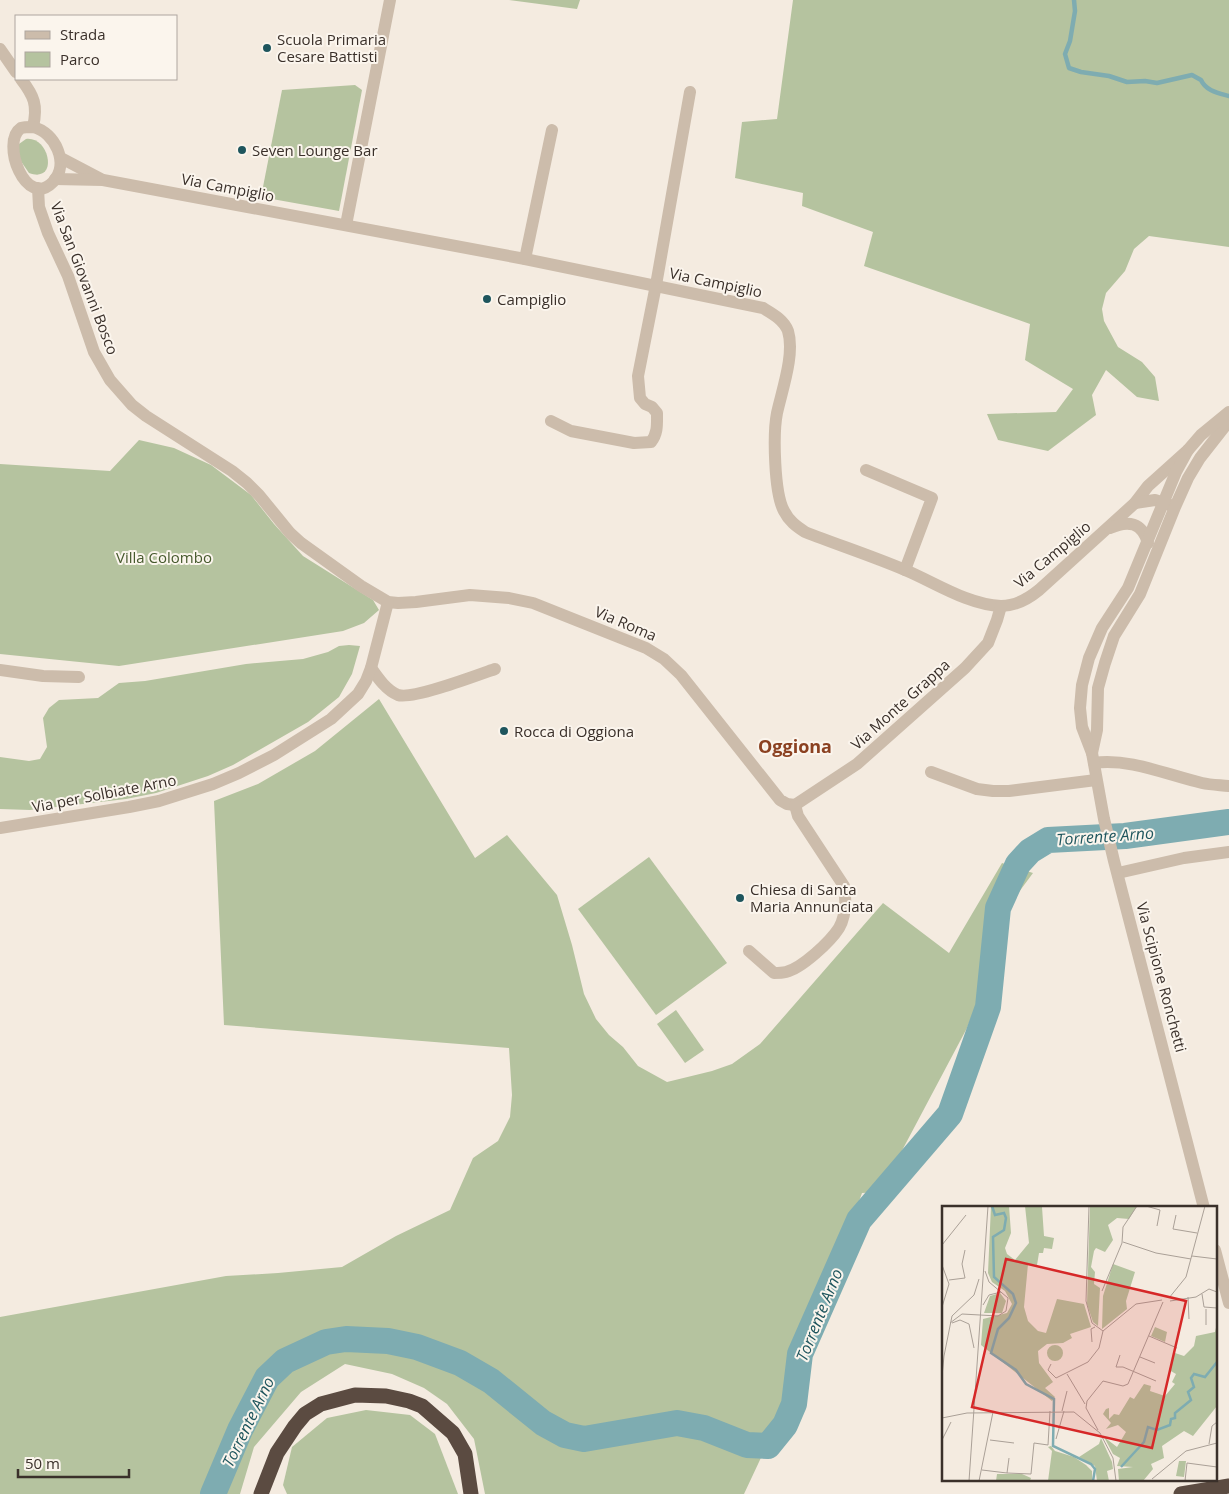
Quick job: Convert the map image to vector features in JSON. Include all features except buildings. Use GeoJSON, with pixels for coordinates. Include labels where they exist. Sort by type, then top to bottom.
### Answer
{"type":"FeatureCollection","features":[{"type":"Feature","properties":{"kind":"highway"},"geometry":{"type":"LineString","coordinates":[[262,1494],[277,1453],[305,1414],[321,1404],[355,1395],[386,1396],[410,1401],[422,1406],[452,1433],[465,1454],[471,1494]]}},
{"type":"Feature","properties":{"kind":"highway"},"geometry":{"type":"LineString","coordinates":[[269,1473],[271,1494]]}},
{"type":"Feature","properties":{"kind":"highway"},"geometry":{"type":"LineString","coordinates":[[1181,1494],[1229,1486]]}},
{"type":"Feature","properties":{"kind":"street"},"geometry":{"type":"LineString","coordinates":[[346,225],[390,0]]}},
{"type":"Feature","properties":{"kind":"street"},"geometry":{"type":"LineString","coordinates":[[0,49],[15,71]]}},
{"type":"Feature","properties":{"kind":"street"},"geometry":{"type":"LineString","coordinates":[[22,80],[35,102],[33,127]]}},
{"type":"Feature","properties":{"kind":"street"},"geometry":{"type":"LineString","coordinates":[[551,422],[570,431],[634,443],[651,442],[654,438],[658,427],[657,413],[640,398],[638,376],[690,92]]}},
{"type":"Feature","properties":{"kind":"street"},"geometry":{"type":"LineString","coordinates":[[33,127],[45,132],[58,150],[60,158],[60,170],[48,187],[26,186],[11,169],[5,155],[7,136],[22,128],[33,127]]}},
{"type":"Feature","properties":{"kind":"street"},"geometry":{"type":"LineString","coordinates":[[525,259],[552,130]]}},
{"type":"Feature","properties":{"kind":"street","name":"Via Campiglio"},"geometry":{"type":"LineString","coordinates":[[60,158],[103,180]]}},
{"type":"Feature","properties":{"kind":"street","name":"Via Campiglio"},"geometry":{"type":"LineString","coordinates":[[55,179],[103,180],[525,259],[764,308],[777,317],[787,329],[791,344],[776,416],[775,431],[776,483],[778,498],[784,512],[793,524],[805,532],[905,570],[974,601],[1001,606],[1027,599],[1135,503],[1148,486],[1188,450]]}},
{"type":"Feature","properties":{"kind":"street","name":"Via San Giovanni Bosco"},"geometry":{"type":"LineString","coordinates":[[38,188],[39,207],[48,233],[68,276],[94,352],[101,366],[120,393],[158,425],[247,483],[290,533],[361,586],[388,602]]}},
{"type":"Feature","properties":{"kind":"street"},"geometry":{"type":"LineString","coordinates":[[1169,505],[1176,472],[1188,450],[1201,435],[1229,412]]}},
{"type":"Feature","properties":{"kind":"street"},"geometry":{"type":"LineString","coordinates":[[1169,505],[1200,458],[1229,421]]}},
{"type":"Feature","properties":{"kind":"street"},"geometry":{"type":"LineString","coordinates":[[866,470],[932,498],[905,570]]}},
{"type":"Feature","properties":{"kind":"street"},"geometry":{"type":"LineString","coordinates":[[1135,503],[1155,500],[1169,505]]}},
{"type":"Feature","properties":{"kind":"street","name":"Via Scipione Ronchetti"},"geometry":{"type":"LineString","coordinates":[[1169,505],[1148,543],[1128,588],[1102,628],[1089,658],[1082,685],[1080,708],[1082,727],[1093,758],[1104,819],[1114,860],[1203,1206]]}},
{"type":"Feature","properties":{"kind":"street","name":"Via Scipione Ronchetti"},"geometry":{"type":"LineString","coordinates":[[1093,758],[1097,730],[1098,688],[1105,663],[1114,636],[1140,594],[1169,505]]}},
{"type":"Feature","properties":{"kind":"street","name":"Via Campiglio"},"geometry":{"type":"LineString","coordinates":[[1107,528],[1126,523],[1140,527],[1148,543]]}},
{"type":"Feature","properties":{"kind":"street","name":"Via Roma"},"geometry":{"type":"LineString","coordinates":[[388,602],[398,603],[470,595],[509,598],[534,603],[646,648],[664,658],[681,674],[780,800],[787,804],[795,805]]}},
{"type":"Feature","properties":{"kind":"street","name":"Via per Solbiate Arno"},"geometry":{"type":"LineString","coordinates":[[0,828],[129,807],[187,794],[239,773],[274,755],[331,719],[358,694],[371,668],[388,602]]}},
{"type":"Feature","properties":{"kind":"street","name":"Via Monte Grappa"},"geometry":{"type":"LineString","coordinates":[[795,805],[857,764],[966,668],[988,643],[1001,606]]}},
{"type":"Feature","properties":{"kind":"street"},"geometry":{"type":"LineString","coordinates":[[371,668],[384,685],[399,696],[420,694],[495,669]]}},
{"type":"Feature","properties":{"kind":"street"},"geometry":{"type":"LineString","coordinates":[[0,670],[43,676],[79,677]]}},
{"type":"Feature","properties":{"kind":"street"},"geometry":{"type":"LineString","coordinates":[[1093,758],[1105,762],[1123,763],[1204,784],[1229,786]]}},
{"type":"Feature","properties":{"kind":"street"},"geometry":{"type":"LineString","coordinates":[[931,772],[969,786],[993,791],[1009,791],[1096,780]]}},
{"type":"Feature","properties":{"kind":"street"},"geometry":{"type":"LineString","coordinates":[[749,951],[774,973],[786,972],[802,965],[819,950],[839,927],[846,898],[844,886],[798,816],[795,805]]}},
{"type":"Feature","properties":{"kind":"street"},"geometry":{"type":"LineString","coordinates":[[1118,873],[1184,858],[1229,852]]}},
{"type":"Feature","properties":{"kind":"street"},"geometry":{"type":"LineString","coordinates":[[1216,1254],[1229,1303]]}},
{"type":"Feature","properties":{"kind":"green space"},"geometry":{"type":"Polygon","coordinates":[[[509,0],[580,0],[577,9],[509,0]]]}},
{"type":"Feature","properties":{"kind":"green space"},"geometry":{"type":"Polygon","coordinates":[[[793,0],[1229,0],[1229,247],[1149,236],[1134,249],[1125,271],[1106,293],[1102,309],[1104,321],[1118,347],[1142,362],[1155,377],[1159,401],[1137,397],[1106,370],[1092,395],[1096,415],[1048,451],[998,440],[987,414],[1056,412],[1073,389],[1025,360],[1030,324],[864,266],[873,232],[802,206],[803,193],[735,178],[742,122],[777,119],[793,0]]]}},
{"type":"Feature","properties":{"kind":"green space"},"geometry":{"type":"Polygon","coordinates":[[[355,85],[362,90],[339,211],[261,197],[282,90],[355,85]]]}},
{"type":"Feature","properties":{"kind":"green space"},"geometry":{"type":"Polygon","coordinates":[[[26,139],[34,140],[45,151],[48,166],[45,172],[38,175],[29,173],[18,157],[19,144],[26,139]]]}},
{"type":"Feature","properties":{"kind":"green space","name":"Villa Colombo"},"geometry":{"type":"Polygon","coordinates":[[[139,440],[174,448],[211,465],[251,495],[303,556],[373,600],[379,610],[364,623],[343,631],[119,666],[0,654],[0,464],[110,471],[139,440]]]}},
{"type":"Feature","properties":{"kind":"green space"},"geometry":{"type":"Polygon","coordinates":[[[339,646],[360,646],[352,674],[339,697],[308,722],[233,765],[208,776],[156,793],[126,799],[30,810],[0,809],[0,757],[29,761],[40,759],[47,747],[43,718],[49,708],[59,700],[98,698],[119,683],[145,681],[246,664],[303,659],[328,652],[339,646]]]}},
{"type":"Feature","properties":{"kind":"green space"},"geometry":{"type":"Polygon","coordinates":[[[379,699],[475,858],[507,835],[557,895],[584,994],[596,1019],[638,1066],[667,1082],[732,1064],[760,1044],[883,903],[949,953],[1002,863],[1033,873],[1013,900],[1001,943],[967,1028],[880,1192],[862,1193],[834,1272],[792,1376],[780,1417],[744,1494],[485,1494],[474,1439],[447,1404],[424,1388],[392,1374],[345,1364],[301,1392],[254,1447],[240,1494],[0,1494],[0,1317],[226,1276],[342,1267],[396,1236],[450,1210],[473,1158],[498,1141],[510,1117],[512,1095],[509,1048],[224,1025],[214,801],[258,784],[315,751],[379,699]]]}},
{"type":"Feature","properties":{"kind":"green space"},"geometry":{"type":"Polygon","coordinates":[[[649,857],[727,963],[656,1015],[578,909],[649,857]]]}},
{"type":"Feature","properties":{"kind":"green space"},"geometry":{"type":"Polygon","coordinates":[[[676,1010],[704,1050],[685,1063],[657,1024],[676,1010]]]}},
{"type":"Feature","properties":{"kind":"green space"},"geometry":{"type":"Polygon","coordinates":[[[366,1410],[410,1415],[435,1434],[458,1494],[287,1494],[283,1485],[292,1447],[327,1418],[366,1410]]]}},
{"type":"Feature","properties":{"kind":"waterway"},"geometry":{"type":"LineString","coordinates":[[1074,0],[1075,11],[1070,41],[1065,54],[1069,68],[1081,72],[1109,76],[1127,82],[1145,81],[1157,83],[1192,75],[1201,80],[1209,89],[1229,96]]}},
{"type":"Feature","properties":{"kind":"waterway","name":"Torrente Arno"},"geometry":{"type":"LineString","coordinates":[[213,1494],[240,1430],[267,1378],[285,1361],[326,1342],[346,1339],[388,1341],[417,1347],[460,1363],[491,1381],[543,1423],[565,1435],[584,1439],[677,1423],[704,1428],[747,1445],[768,1446],[785,1425],[794,1404],[800,1354],[859,1220],[950,1114],[988,1007],[998,908],[1018,864],[1030,851],[1048,840],[1125,836],[1229,822]]}},
{"type":"Feature","properties":{"kind":"place","name":"Scuola Primaria Cesare Battisti"},"geometry":{"type":"Point","coordinates":[267,48]}},
{"type":"Feature","properties":{"kind":"place","name":"Seven Lounge Bar"},"geometry":{"type":"Point","coordinates":[242,150]}},
{"type":"Feature","properties":{"kind":"place","name":"Campiglio"},"geometry":{"type":"Point","coordinates":[487,299]}},
{"type":"Feature","properties":{"kind":"place","name":"Rocca di Oggiona"},"geometry":{"type":"Point","coordinates":[504,731]}},
{"type":"Feature","properties":{"kind":"place","name":"Chiesa di Santa Maria Annunciata"},"geometry":{"type":"Point","coordinates":[740,898]}},
{"type":"Feature","properties":{"kind":"district","name":"Oggiona"},"geometry":{"type":"Point","coordinates":[795,746]}}]}
